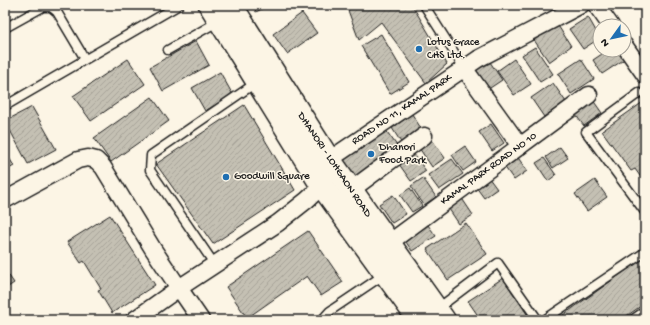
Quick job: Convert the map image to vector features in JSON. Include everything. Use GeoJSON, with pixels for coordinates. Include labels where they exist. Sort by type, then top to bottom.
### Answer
{"type":"FeatureCollection","features":[{"type":"Feature","properties":{"kind":"main road","name":"DHANORI - LOHGAON ROAD"},"geometry":{"type":"LineString","coordinates":[[220,10],[258,82],[322,186],[385,273],[433,317]]}},
{"type":"Feature","properties":{"kind":"main road","name":"DHANORI - LOHGAON ROAD"},"geometry":{"type":"LineString","coordinates":[[220,10],[389,243],[433,317]]}},
{"type":"Feature","properties":{"kind":"street","name":"ROAD NO 11, KAMAL PARK"},"geometry":{"type":"LineString","coordinates":[[329,160],[478,59],[581,5]]}},
{"type":"Feature","properties":{"kind":"street"},"geometry":{"type":"LineString","coordinates":[[596,5],[605,18]]}},
{"type":"Feature","properties":{"kind":"street"},"geometry":{"type":"LineString","coordinates":[[632,56],[645,75]]}},
{"type":"Feature","properties":{"kind":"street"},"geometry":{"type":"LineString","coordinates":[[464,68],[520,146]]}},
{"type":"Feature","properties":{"kind":"street","name":"KAMAL PARK ROAD NO 10"},"geometry":{"type":"LineString","coordinates":[[389,243],[589,95]]}},
{"type":"Feature","properties":{"kind":"street"},"geometry":{"type":"LineString","coordinates":[[351,190],[424,136]]}},
{"type":"Feature","properties":{"kind":"street"},"geometry":{"type":"LineString","coordinates":[[5,200],[78,160],[88,158],[96,160],[108,174],[153,249],[201,320]]}},
{"type":"Feature","properties":{"kind":"street"},"geometry":{"type":"LineString","coordinates":[[134,320],[278,223],[307,200],[322,186],[329,160]]}},
{"type":"Feature","properties":{"kind":"lane"},"geometry":{"type":"LineString","coordinates":[[5,106],[179,5]]}},
{"type":"Feature","properties":{"kind":"lane"},"geometry":{"type":"LineString","coordinates":[[424,5],[464,68]]}},
{"type":"Feature","properties":{"kind":"lane"},"geometry":{"type":"LineString","coordinates":[[5,28],[43,7],[51,7],[57,12],[85,59]]}},
{"type":"Feature","properties":{"kind":"lane"},"geometry":{"type":"LineString","coordinates":[[168,50],[220,10]]}},
{"type":"Feature","properties":{"kind":"lane"},"geometry":{"type":"LineString","coordinates":[[215,265],[150,170],[151,155],[258,82]]}},
{"type":"Feature","properties":{"kind":"lane"},"geometry":{"type":"LineString","coordinates":[[639,93],[586,132],[645,212]]}},
{"type":"Feature","properties":{"kind":"lane"},"geometry":{"type":"LineString","coordinates":[[544,320],[645,252]]}},
{"type":"Feature","properties":{"kind":"lane"},"geometry":{"type":"LineString","coordinates":[[433,317],[498,263],[538,320]]}},
{"type":"Feature","properties":{"kind":"lane"},"geometry":{"type":"LineString","coordinates":[[322,320],[330,311],[385,273]]}},
{"type":"Feature","properties":{"kind":"lane"},"geometry":{"type":"LineString","coordinates":[[632,320],[645,311]]}},
{"type":"Feature","properties":{"kind":"building"},"geometry":{"type":"Polygon","coordinates":[[[253,5],[269,5],[256,12],[253,5]]]}},
{"type":"Feature","properties":{"kind":"building","name":"Lotus Grace CHS Ltd."},"geometry":{"type":"Polygon","coordinates":[[[346,5],[412,5],[447,64],[426,83],[381,22],[359,40],[346,5]]]}},
{"type":"Feature","properties":{"kind":"building"},"geometry":{"type":"Polygon","coordinates":[[[302,13],[317,33],[287,54],[273,34],[302,13]]]}},
{"type":"Feature","properties":{"kind":"building"},"geometry":{"type":"Polygon","coordinates":[[[588,17],[592,24],[592,43],[583,49],[569,29],[588,17]]]}},
{"type":"Feature","properties":{"kind":"building"},"geometry":{"type":"Polygon","coordinates":[[[557,24],[571,46],[549,62],[534,40],[557,24]]]}},
{"type":"Feature","properties":{"kind":"building"},"geometry":{"type":"Polygon","coordinates":[[[381,34],[409,82],[390,94],[361,46],[381,34]]]}},
{"type":"Feature","properties":{"kind":"building"},"geometry":{"type":"Polygon","coordinates":[[[196,41],[209,65],[163,91],[150,67],[196,41]]]}},
{"type":"Feature","properties":{"kind":"building"},"geometry":{"type":"Polygon","coordinates":[[[535,47],[553,74],[540,82],[522,55],[535,47]]]}},
{"type":"Feature","properties":{"kind":"building"},"geometry":{"type":"Polygon","coordinates":[[[596,58],[626,58],[602,74],[593,60],[596,58]]]}},
{"type":"Feature","properties":{"kind":"building"},"geometry":{"type":"Polygon","coordinates":[[[128,59],[145,84],[91,121],[73,96],[128,59]]]}},
{"type":"Feature","properties":{"kind":"building"},"geometry":{"type":"Polygon","coordinates":[[[488,59],[502,80],[487,90],[473,69],[488,59]]]}},
{"type":"Feature","properties":{"kind":"building"},"geometry":{"type":"Polygon","coordinates":[[[514,59],[531,84],[514,95],[497,71],[514,59]]]}},
{"type":"Feature","properties":{"kind":"building"},"geometry":{"type":"Polygon","coordinates":[[[581,59],[594,79],[571,94],[558,74],[581,59]]]}},
{"type":"Feature","properties":{"kind":"building"},"geometry":{"type":"Polygon","coordinates":[[[220,72],[233,95],[205,111],[192,88],[220,72]]]}},
{"type":"Feature","properties":{"kind":"building"},"geometry":{"type":"Polygon","coordinates":[[[553,83],[566,102],[544,117],[531,98],[553,83]]]}},
{"type":"Feature","properties":{"kind":"building"},"geometry":{"type":"Polygon","coordinates":[[[590,96],[602,113],[584,126],[572,110],[590,96]]]}},
{"type":"Feature","properties":{"kind":"building"},"geometry":{"type":"Polygon","coordinates":[[[152,97],[169,121],[111,162],[94,138],[152,97]]]}},
{"type":"Feature","properties":{"kind":"building"},"geometry":{"type":"Polygon","coordinates":[[[643,102],[645,104],[645,183],[635,169],[631,171],[602,131],[643,102]]]}},
{"type":"Feature","properties":{"kind":"building","name":"Goodwill Square"},"geometry":{"type":"Polygon","coordinates":[[[244,105],[295,190],[213,244],[156,164],[244,105]]]}},
{"type":"Feature","properties":{"kind":"building"},"geometry":{"type":"Polygon","coordinates":[[[32,107],[56,149],[28,164],[5,121],[32,107]]]}},
{"type":"Feature","properties":{"kind":"building"},"geometry":{"type":"Polygon","coordinates":[[[412,114],[422,130],[402,144],[392,128],[412,114]]]}},
{"type":"Feature","properties":{"kind":"building"},"geometry":{"type":"Polygon","coordinates":[[[491,124],[504,143],[492,151],[479,132],[491,124]]]}},
{"type":"Feature","properties":{"kind":"building","name":"Dhanori Food Park"},"geometry":{"type":"Polygon","coordinates":[[[385,129],[400,150],[358,181],[341,158],[385,129]]]}},
{"type":"Feature","properties":{"kind":"building"},"geometry":{"type":"Polygon","coordinates":[[[430,137],[445,158],[432,167],[417,145],[430,137]]]}},
{"type":"Feature","properties":{"kind":"building"},"geometry":{"type":"Polygon","coordinates":[[[465,146],[476,162],[463,171],[452,155],[465,146]]]}},
{"type":"Feature","properties":{"kind":"building"},"geometry":{"type":"Polygon","coordinates":[[[560,147],[568,158],[553,168],[546,157],[560,147]]]}},
{"type":"Feature","properties":{"kind":"building"},"geometry":{"type":"Polygon","coordinates":[[[411,150],[426,171],[411,181],[396,160],[411,150]]]}},
{"type":"Feature","properties":{"kind":"building"},"geometry":{"type":"Polygon","coordinates":[[[5,151],[14,166],[5,171],[5,151]]]}},
{"type":"Feature","properties":{"kind":"building"},"geometry":{"type":"Polygon","coordinates":[[[515,153],[527,171],[514,180],[501,162],[515,153]]]}},
{"type":"Feature","properties":{"kind":"building"},"geometry":{"type":"Polygon","coordinates":[[[544,158],[556,175],[548,181],[536,163],[544,158]]]}},
{"type":"Feature","properties":{"kind":"building"},"geometry":{"type":"Polygon","coordinates":[[[452,159],[463,174],[439,190],[428,175],[452,159]]]}},
{"type":"Feature","properties":{"kind":"building"},"geometry":{"type":"Polygon","coordinates":[[[486,174],[497,189],[484,198],[473,183],[486,174]]]}},
{"type":"Feature","properties":{"kind":"building"},"geometry":{"type":"Polygon","coordinates":[[[423,178],[436,197],[424,205],[411,186],[423,178]]]}},
{"type":"Feature","properties":{"kind":"building"},"geometry":{"type":"Polygon","coordinates":[[[595,180],[607,197],[587,211],[575,194],[595,180]]]}},
{"type":"Feature","properties":{"kind":"building"},"geometry":{"type":"Polygon","coordinates":[[[410,188],[422,206],[412,212],[400,195],[410,188]]]}},
{"type":"Feature","properties":{"kind":"building"},"geometry":{"type":"Polygon","coordinates":[[[459,194],[473,215],[459,224],[445,203],[459,194]]]}},
{"type":"Feature","properties":{"kind":"building"},"geometry":{"type":"Polygon","coordinates":[[[393,195],[406,214],[392,223],[379,204],[393,195]]]}},
{"type":"Feature","properties":{"kind":"building"},"geometry":{"type":"Polygon","coordinates":[[[110,215],[155,285],[112,313],[98,290],[101,289],[84,261],[81,263],[67,242],[110,215]]]}},
{"type":"Feature","properties":{"kind":"building"},"geometry":{"type":"Polygon","coordinates":[[[425,221],[436,236],[412,251],[402,236],[425,221]]]}},
{"type":"Feature","properties":{"kind":"building"},"geometry":{"type":"Polygon","coordinates":[[[466,223],[487,254],[448,280],[427,249],[466,223]]]}},
{"type":"Feature","properties":{"kind":"building"},"geometry":{"type":"Polygon","coordinates":[[[308,231],[343,282],[321,296],[307,276],[247,318],[226,287],[308,231]]]}},
{"type":"Feature","properties":{"kind":"building"},"geometry":{"type":"Polygon","coordinates":[[[645,257],[645,303],[621,320],[556,320],[645,257]]]}},
{"type":"Feature","properties":{"kind":"building"},"geometry":{"type":"Polygon","coordinates":[[[5,270],[14,283],[5,289],[5,270]]]}},
{"type":"Feature","properties":{"kind":"building"},"geometry":{"type":"Polygon","coordinates":[[[503,278],[531,320],[481,320],[468,301],[503,278]]]}},
{"type":"Feature","properties":{"kind":"place","name":"Lotus Grace CHS Ltd."},"geometry":{"type":"Point","coordinates":[419,49]}},
{"type":"Feature","properties":{"kind":"place","name":"Dhanori Food Park"},"geometry":{"type":"Point","coordinates":[371,154]}},
{"type":"Feature","properties":{"kind":"place","name":"Goodwill Square"},"geometry":{"type":"Point","coordinates":[226,177]}}]}
